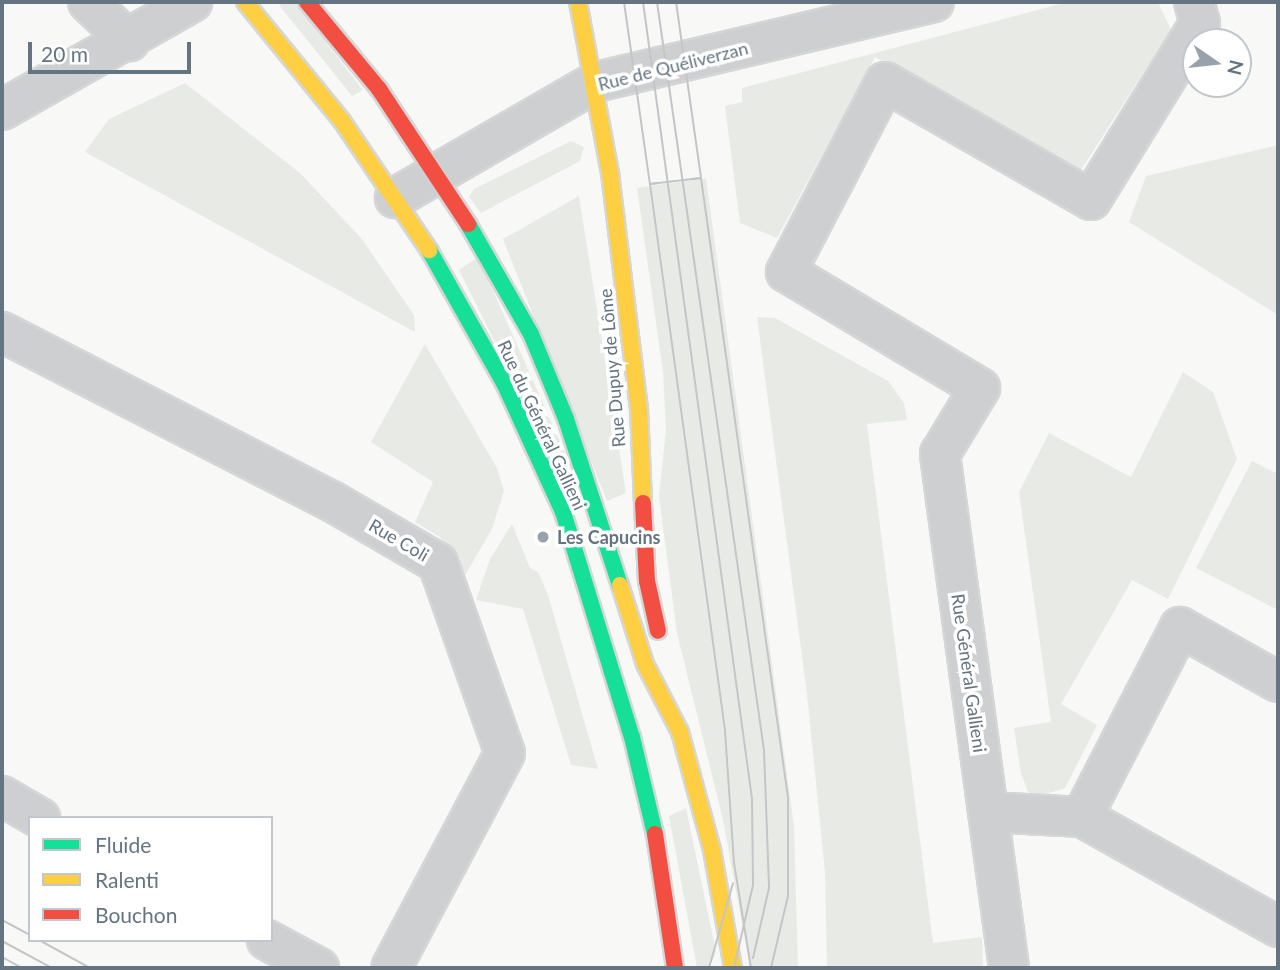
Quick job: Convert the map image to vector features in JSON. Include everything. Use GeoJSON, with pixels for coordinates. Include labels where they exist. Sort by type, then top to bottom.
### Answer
{"type":"FeatureCollection","features":[{"type":"Feature","properties":{"kind":"main road","name":"Rue du Général Gallieni"},"geometry":{"type":"LineString","coordinates":[[245,2],[342,121],[438,263],[504,383],[563,512],[632,737],[661,858],[675,968]]}},
{"type":"Feature","properties":{"kind":"main road","name":"Rue du Général Gallieni"},"geometry":{"type":"LineString","coordinates":[[307,2],[379,89],[434,173],[531,334],[566,419],[645,664],[680,732],[712,849],[733,968]]}},
{"type":"Feature","properties":{"kind":"main road","name":"Rue Dupuy de Lôme"},"geometry":{"type":"LineString","coordinates":[[578,2],[596,82],[639,408],[647,581],[680,732]]}},
{"type":"Feature","properties":{"kind":"street"},"geometry":{"type":"LineString","coordinates":[[88,2],[129,41]]}},
{"type":"Feature","properties":{"kind":"street"},"geometry":{"type":"LineString","coordinates":[[2,110],[129,41],[192,2]]}},
{"type":"Feature","properties":{"kind":"street","name":"Rue de Quéliverzan"},"geometry":{"type":"LineString","coordinates":[[395,198],[434,173],[596,82],[934,2]]}},
{"type":"Feature","properties":{"kind":"street","name":"Rue Général Gallieni"},"geometry":{"type":"LineString","coordinates":[[1009,968],[940,454],[980,388],[786,272],[885,82],[1091,200],[1200,23],[1195,2]]}},
{"type":"Feature","properties":{"kind":"street","name":"Rue Coli"},"geometry":{"type":"LineString","coordinates":[[2,332],[333,502],[438,563],[505,752],[391,968]]}},
{"type":"Feature","properties":{"kind":"street"},"geometry":{"type":"LineString","coordinates":[[1082,817],[1180,627],[1278,682]]}},
{"type":"Feature","properties":{"kind":"street"},"geometry":{"type":"LineString","coordinates":[[2,796],[37,816]]}},
{"type":"Feature","properties":{"kind":"street"},"geometry":{"type":"LineString","coordinates":[[988,812],[1082,817],[1278,926]]}},
{"type":"Feature","properties":{"kind":"street"},"geometry":{"type":"LineString","coordinates":[[271,942],[319,968]]}},
{"type":"Feature","properties":{"kind":"shaded area"},"geometry":{"type":"Polygon","coordinates":[[[283,2],[294,2],[363,90],[352,96],[279,5],[283,2]]]}},
{"type":"Feature","properties":{"kind":"shaded area"},"geometry":{"type":"Polygon","coordinates":[[[1068,2],[1158,2],[1171,30],[1079,173],[875,57],[777,238],[740,223],[725,106],[742,102],[742,88],[1068,2]]]}},
{"type":"Feature","properties":{"kind":"shaded area"},"geometry":{"type":"Polygon","coordinates":[[[185,83],[300,173],[361,238],[414,315],[415,332],[85,152],[109,119],[185,83]]]}},
{"type":"Feature","properties":{"kind":"shaded area"},"geometry":{"type":"Polygon","coordinates":[[[571,141],[584,147],[580,161],[481,213],[469,197],[474,189],[571,141]]]}},
{"type":"Feature","properties":{"kind":"shaded area"},"geometry":{"type":"Polygon","coordinates":[[[1278,145],[1278,315],[1129,222],[1146,176],[1278,145]]]}},
{"type":"Feature","properties":{"kind":"shaded area"},"geometry":{"type":"Polygon","coordinates":[[[706,178],[794,826],[798,968],[750,968],[723,820],[677,633],[659,497],[666,429],[663,372],[637,188],[706,178]]]}},
{"type":"Feature","properties":{"kind":"shaded area"},"geometry":{"type":"Polygon","coordinates":[[[579,196],[626,493],[607,501],[503,239],[579,196]]]}},
{"type":"Feature","properties":{"kind":"shaded area"},"geometry":{"type":"Polygon","coordinates":[[[478,257],[567,457],[555,463],[459,270],[478,257]]]}},
{"type":"Feature","properties":{"kind":"shaded area"},"geometry":{"type":"Polygon","coordinates":[[[757,317],[775,318],[888,381],[904,403],[907,420],[867,424],[933,943],[982,937],[983,968],[827,968],[825,873],[807,694],[757,317]]]}},
{"type":"Feature","properties":{"kind":"shaded area"},"geometry":{"type":"Polygon","coordinates":[[[425,344],[497,468],[504,491],[492,529],[461,582],[454,556],[440,537],[415,522],[433,482],[371,442],[425,344]]]}},
{"type":"Feature","properties":{"kind":"shaded area"},"geometry":{"type":"Polygon","coordinates":[[[1183,372],[1213,392],[1237,459],[1168,599],[1132,580],[1061,704],[1097,725],[1065,788],[1031,799],[1021,774],[1014,728],[1051,722],[1019,492],[1049,433],[1131,477],[1183,372]]]}},
{"type":"Feature","properties":{"kind":"shaded area"},"geometry":{"type":"Polygon","coordinates":[[[1252,461],[1278,474],[1278,610],[1196,568],[1252,461]]]}},
{"type":"Feature","properties":{"kind":"shaded area"},"geometry":{"type":"Polygon","coordinates":[[[512,524],[530,568],[538,572],[548,595],[598,769],[571,765],[523,609],[476,600],[490,559],[512,524]]]}},
{"type":"Feature","properties":{"kind":"shaded area"},"geometry":{"type":"Polygon","coordinates":[[[686,808],[716,952],[709,968],[697,968],[669,816],[686,808]]]}},
{"type":"Feature","properties":{"kind":"tram line"},"geometry":{"type":"LineString","coordinates":[[624,2],[650,184],[658,183]]}},
{"type":"Feature","properties":{"kind":"tram line"},"geometry":{"type":"LineString","coordinates":[[643,2],[752,799],[753,885],[734,968]]}},
{"type":"Feature","properties":{"kind":"tram line"},"geometry":{"type":"LineString","coordinates":[[657,2],[764,750],[769,888],[753,958]]}},
{"type":"Feature","properties":{"kind":"tram line"},"geometry":{"type":"LineString","coordinates":[[676,2],[701,178],[692,179]]}},
{"type":"Feature","properties":{"kind":"tram line"},"geometry":{"type":"LineString","coordinates":[[751,968],[734,863],[725,730],[650,184],[701,178],[788,798],[788,896],[771,968]]}},
{"type":"Feature","properties":{"kind":"tram line"},"geometry":{"type":"LineString","coordinates":[[709,968],[733,883]]}},
{"type":"Feature","properties":{"kind":"tram line"},"geometry":{"type":"LineString","coordinates":[[2,920],[28,934]]}},
{"type":"Feature","properties":{"kind":"tram line"},"geometry":{"type":"LineString","coordinates":[[2,941],[52,968]]}},
{"type":"Feature","properties":{"kind":"tram line"},"geometry":{"type":"LineString","coordinates":[[43,942],[90,968]]}},
{"type":"Feature","properties":{"kind":"tram line"},"geometry":{"type":"LineString","coordinates":[[2,957],[22,968]]}},
{"type":"Feature","properties":{"kind":"traffic: fast"},"geometry":{"type":"LineString","coordinates":[[468,224],[531,334],[566,419],[620,585]]}},
{"type":"Feature","properties":{"kind":"traffic: fast"},"geometry":{"type":"LineString","coordinates":[[429,250],[504,383],[563,512],[632,737],[655,834]]}},
{"type":"Feature","properties":{"kind":"traffic: slow"},"geometry":{"type":"LineString","coordinates":[[245,2],[342,121],[429,250]]}},
{"type":"Feature","properties":{"kind":"traffic: slow"},"geometry":{"type":"LineString","coordinates":[[578,2],[610,173],[639,408],[643,503]]}},
{"type":"Feature","properties":{"kind":"traffic: slow"},"geometry":{"type":"LineString","coordinates":[[620,585],[645,664],[680,732],[712,850],[733,968]]}},
{"type":"Feature","properties":{"kind":"traffic: jam"},"geometry":{"type":"LineString","coordinates":[[307,2],[379,89],[468,224]]}},
{"type":"Feature","properties":{"kind":"traffic: jam"},"geometry":{"type":"LineString","coordinates":[[643,503],[647,581],[658,631]]}},
{"type":"Feature","properties":{"kind":"traffic: jam"},"geometry":{"type":"LineString","coordinates":[[655,834],[675,968]]}},
{"type":"Feature","properties":{"kind":"place","name":"Les Capucins"},"geometry":{"type":"Point","coordinates":[543,537]}}]}
